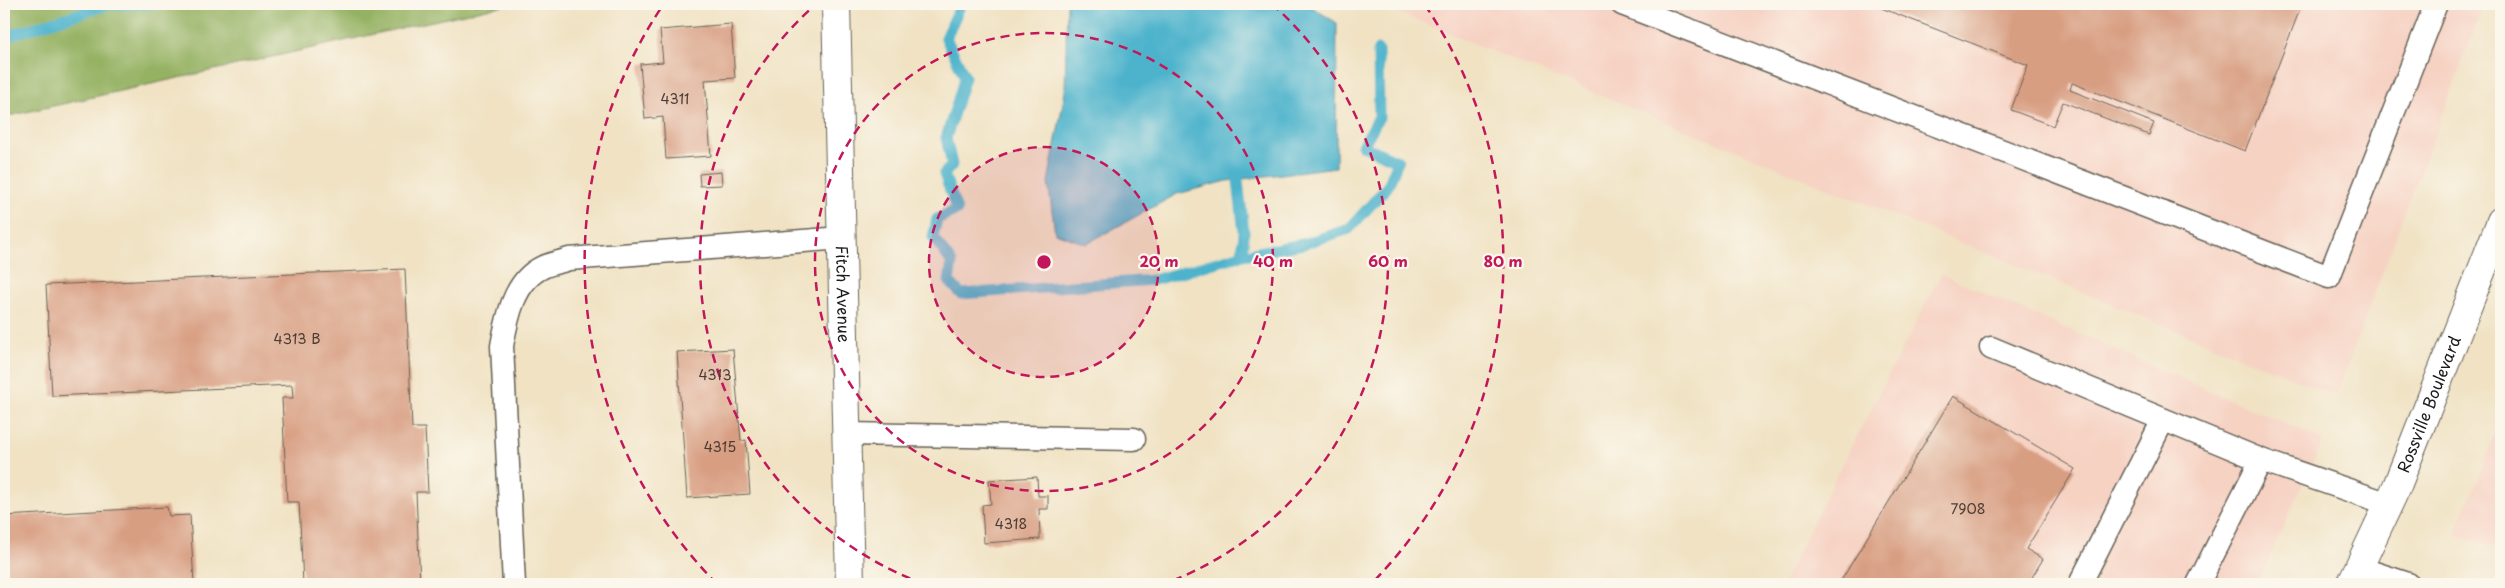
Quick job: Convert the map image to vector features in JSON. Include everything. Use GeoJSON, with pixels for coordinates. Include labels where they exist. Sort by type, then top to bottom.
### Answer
{"type":"FeatureCollection","features":[{"type":"Feature","properties":{"kind":"street","name":"Fitch Avenue"},"geometry":{"type":"LineString","coordinates":[[836,4],[850,584]]}},
{"type":"Feature","properties":{"kind":"street","name":"Rossville Boulevard"},"geometry":{"type":"LineString","coordinates":[[2355,576],[2389,504],[2501,221]]}},
{"type":"Feature","properties":{"kind":"lane"},"geometry":{"type":"LineString","coordinates":[[1622,4],[2329,277],[2436,4]]}},
{"type":"Feature","properties":{"kind":"lane"},"geometry":{"type":"LineString","coordinates":[[514,584],[502,346],[508,314],[524,282],[542,268],[570,259],[842,238]]}},
{"type":"Feature","properties":{"kind":"lane"},"geometry":{"type":"LineString","coordinates":[[1990,348],[2261,460],[2389,504]]}},
{"type":"Feature","properties":{"kind":"lane"},"geometry":{"type":"LineString","coordinates":[[2080,584],[2163,420]]}},
{"type":"Feature","properties":{"kind":"lane"},"geometry":{"type":"LineString","coordinates":[[846,434],[1134,439]]}},
{"type":"Feature","properties":{"kind":"lane"},"geometry":{"type":"LineString","coordinates":[[2198,584],[2261,460]]}},
{"type":"Feature","properties":{"kind":"lane"},"geometry":{"type":"LineString","coordinates":[[2355,576],[2408,584]]}},
{"type":"Feature","properties":{"kind":"shaded area"},"geometry":{"type":"Polygon","coordinates":[[[1377,4],[2484,4],[2336,396],[1377,4]]]}},
{"type":"Feature","properties":{"kind":"shaded area"},"geometry":{"type":"Polygon","coordinates":[[[1941,274],[2323,440],[2257,584],[1783,584],[1820,507],[1941,274]]]}},
{"type":"Feature","properties":{"kind":"shaded area"},"geometry":{"type":"Polygon","coordinates":[[[2501,418],[2501,549],[2455,535],[2501,418]]]}},
{"type":"Feature","properties":{"kind":"green space"},"geometry":{"type":"Polygon","coordinates":[[[4,4],[509,4],[4,117],[4,4]]]}},
{"type":"Feature","properties":{"kind":"water"},"geometry":{"type":"Polygon","coordinates":[[[1067,4],[1307,4],[1337,23],[1336,167],[1227,181],[1177,194],[1086,244],[1055,233],[1048,182],[1065,92],[1067,4]]]}},
{"type":"Feature","properties":{"kind":"building"},"geometry":{"type":"Polygon","coordinates":[[[1871,4],[2302,4],[2245,151],[2072,83],[2070,90],[2154,123],[2149,135],[2063,102],[2053,126],[2011,110],[2028,65],[1871,4]]]}},
{"type":"Feature","properties":{"kind":"building"},"geometry":{"type":"Polygon","coordinates":[[[731,24],[735,78],[705,80],[711,156],[666,159],[663,117],[645,119],[640,64],[663,62],[660,30],[731,24]]]}},
{"type":"Feature","properties":{"kind":"building"},"geometry":{"type":"Polygon","coordinates":[[[721,172],[722,185],[700,186],[699,174],[721,172]]]}},
{"type":"Feature","properties":{"kind":"building"},"geometry":{"type":"Polygon","coordinates":[[[405,269],[412,428],[425,428],[428,492],[416,492],[420,584],[303,584],[299,502],[287,502],[282,398],[293,398],[292,385],[52,396],[46,285],[405,269]]]}},
{"type":"Feature","properties":{"kind":"building"},"geometry":{"type":"Polygon","coordinates":[[[733,349],[741,441],[746,440],[750,494],[687,498],[677,352],[733,349]]]}},
{"type":"Feature","properties":{"kind":"building"},"geometry":{"type":"Polygon","coordinates":[[[1953,396],[2075,469],[2026,549],[2043,559],[2028,584],[1839,584],[1953,396]]]}},
{"type":"Feature","properties":{"kind":"building"},"geometry":{"type":"Polygon","coordinates":[[[1037,477],[1038,496],[1048,496],[1048,509],[1039,509],[1040,539],[984,543],[982,505],[991,504],[989,480],[1037,477]]]}},
{"type":"Feature","properties":{"kind":"building"},"geometry":{"type":"Polygon","coordinates":[[[167,507],[169,516],[190,515],[194,584],[4,584],[4,516],[167,507]]]}},
{"type":"Feature","properties":{"kind":"waterway"},"geometry":{"type":"LineString","coordinates":[[4,37],[107,5],[156,4]]}},
{"type":"Feature","properties":{"kind":"waterway"},"geometry":{"type":"LineString","coordinates":[[961,4],[946,38],[965,77],[946,138],[952,165],[944,174],[957,210],[937,219],[933,237],[952,263],[949,281],[961,294],[1154,280],[1242,255],[1303,244],[1349,229],[1388,186],[1398,161],[1363,146],[1379,117],[1378,50]]}},
{"type":"Feature","properties":{"kind":"waterway"},"geometry":{"type":"LineString","coordinates":[[1236,164],[1244,232],[1242,255]]}}]}
